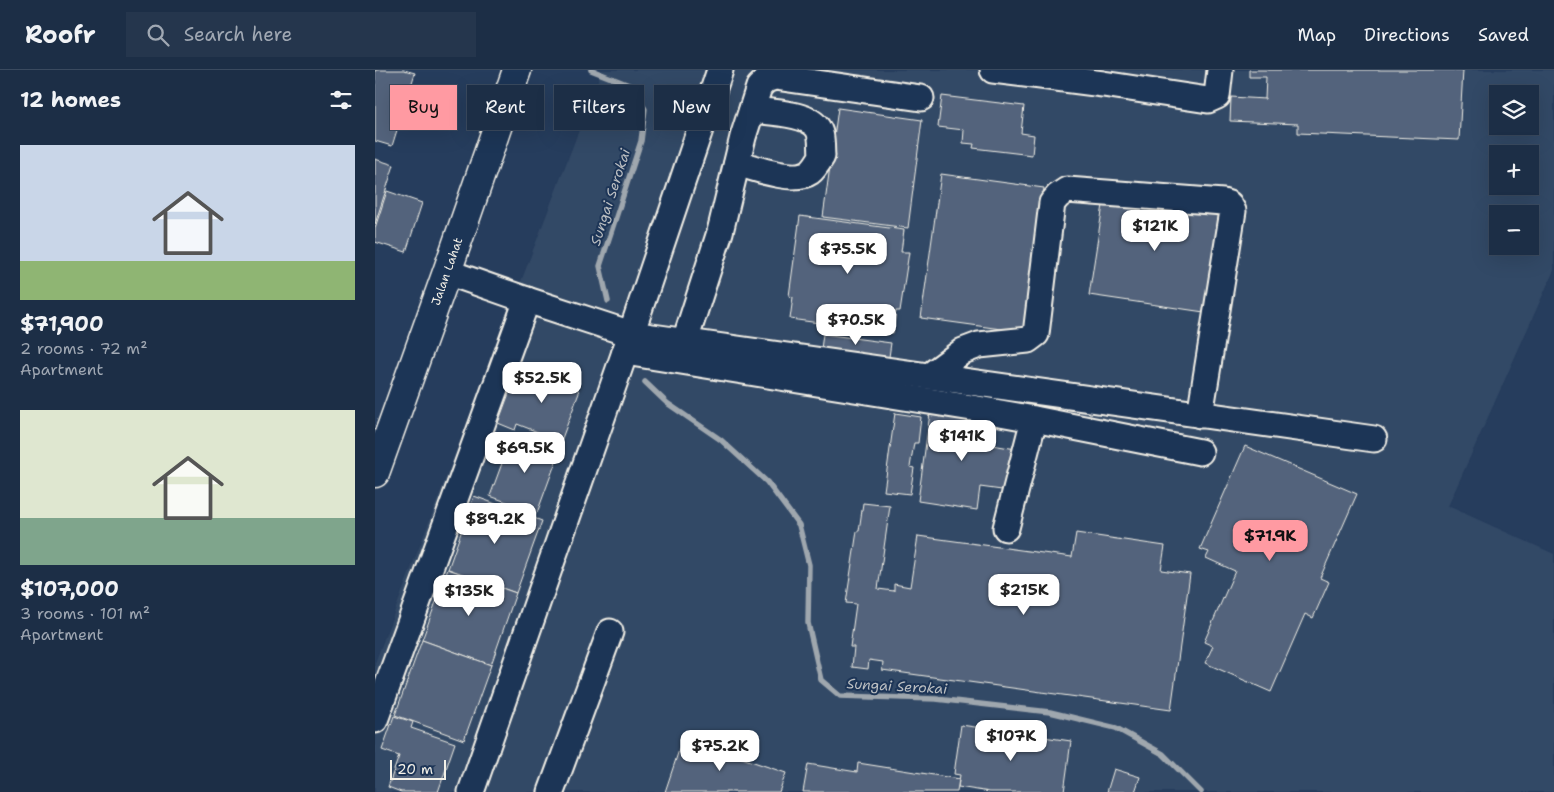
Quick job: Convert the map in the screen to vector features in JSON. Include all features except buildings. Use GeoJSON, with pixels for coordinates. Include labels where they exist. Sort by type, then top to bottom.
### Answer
{"type":"FeatureCollection","features":[{"type":"Feature","properties":{"kind":"main road","name":"Jalan Lahat"},"geometry":{"type":"LineString","coordinates":[[375,473],[517,70]]}},
{"type":"Feature","properties":{"kind":"street"},"geometry":{"type":"LineString","coordinates":[[471,792],[628,343],[720,70]]}},
{"type":"Feature","properties":{"kind":"street"},"geometry":{"type":"LineString","coordinates":[[993,70],[1103,77],[1208,100],[1217,96],[1220,70]]}},
{"type":"Feature","properties":{"kind":"street"},"geometry":{"type":"LineString","coordinates":[[685,341],[720,232],[737,163],[759,87],[766,80],[775,76],[921,98]]}},
{"type":"Feature","properties":{"kind":"street"},"geometry":{"type":"LineString","coordinates":[[737,163],[782,175],[794,176],[810,172],[822,156],[821,137],[816,126],[803,117],[752,110]]}},
{"type":"Feature","properties":{"kind":"street"},"geometry":{"type":"LineString","coordinates":[[929,376],[963,351],[979,345],[1028,340],[1036,334],[1052,203],[1067,190],[1223,202],[1229,204],[1233,211],[1200,415]]}},
{"type":"Feature","properties":{"kind":"street"},"geometry":{"type":"LineString","coordinates":[[447,272],[527,300],[628,343],[1200,452]]}},
{"type":"Feature","properties":{"kind":"street"},"geometry":{"type":"LineString","coordinates":[[375,720],[527,300]]}},
{"type":"Feature","properties":{"kind":"street"},"geometry":{"type":"LineString","coordinates":[[628,343],[685,341],[1373,439]]}},
{"type":"Feature","properties":{"kind":"street"},"geometry":{"type":"LineString","coordinates":[[1006,528],[1034,419]]}},
{"type":"Feature","properties":{"kind":"street"},"geometry":{"type":"LineString","coordinates":[[551,792],[610,632]]}},
{"type":"Feature","properties":{"kind":"shaded area"},"geometry":{"type":"Polygon","coordinates":[[[602,70],[1554,70],[1554,270],[1448,506],[1554,554],[1554,792],[375,792],[375,663],[579,130],[644,130],[644,85],[596,85],[602,70]]]}},
{"type":"Feature","properties":{"kind":"waterway","name":"Sungai Serokai"},"geometry":{"type":"LineString","coordinates":[[591,70],[629,85],[645,109],[641,141],[600,266],[608,301]]}},
{"type":"Feature","properties":{"kind":"waterway","name":"Sungai Serokai"},"geometry":{"type":"LineString","coordinates":[[645,382],[667,403],[721,440],[767,482],[799,525],[809,565],[808,623],[821,680],[840,696],[936,699],[1050,712],[1116,728],[1163,754],[1201,792]]}}]}
